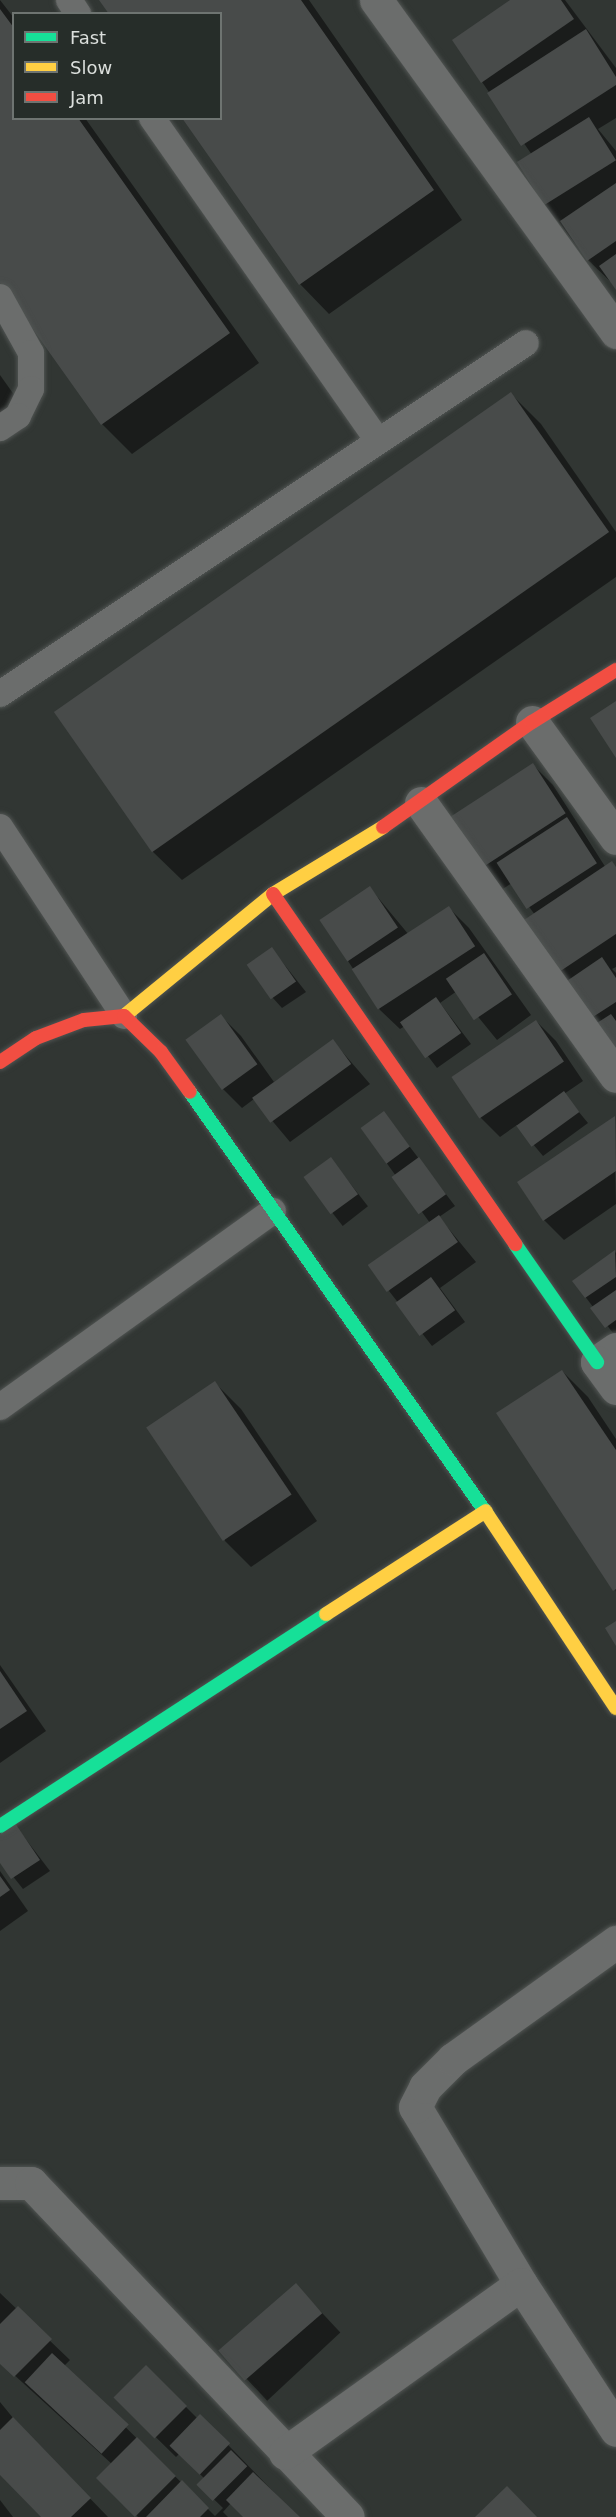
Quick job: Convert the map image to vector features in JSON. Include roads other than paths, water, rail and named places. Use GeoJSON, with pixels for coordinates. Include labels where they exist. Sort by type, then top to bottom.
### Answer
{"type":"FeatureCollection","features":[{"type":"Feature","properties":{"kind":"street"},"geometry":{"type":"LineString","coordinates":[[378,1],[616,332]]}},
{"type":"Feature","properties":{"kind":"street"},"geometry":{"type":"LineString","coordinates":[[0,1062],[36,1038],[65,1027],[84,1020],[124,1016],[273,894],[421,803],[532,722],[616,670]]}},
{"type":"Feature","properties":{"kind":"street"},"geometry":{"type":"LineString","coordinates":[[532,722],[616,838]]}},
{"type":"Feature","properties":{"kind":"street"},"geometry":{"type":"LineString","coordinates":[[421,803],[616,1076]]}},
{"type":"Feature","properties":{"kind":"street"},"geometry":{"type":"LineString","coordinates":[[273,894],[607,1355],[616,1388]]}},
{"type":"Feature","properties":{"kind":"street"},"geometry":{"type":"LineString","coordinates":[[124,1016],[160,1052],[486,1510],[616,1708]]}},
{"type":"Feature","properties":{"kind":"street"},"geometry":{"type":"LineString","coordinates":[[0,1826],[486,1510]]}},
{"type":"Feature","properties":{"kind":"street"},"geometry":{"type":"LineString","coordinates":[[616,1942],[453,2059],[424,2087],[415,2107],[521,2284],[616,2430]]}},
{"type":"Feature","properties":{"kind":"street"},"geometry":{"type":"LineString","coordinates":[[0,2183],[31,2183],[348,2517]]}},
{"type":"Feature","properties":{"kind":"street"},"geometry":{"type":"LineString","coordinates":[[285,2453],[521,2284]]}},
{"type":"Feature","properties":{"kind":"lane"},"geometry":{"type":"LineString","coordinates":[[153,120],[378,441]]}},
{"type":"Feature","properties":{"kind":"lane"},"geometry":{"type":"LineString","coordinates":[[0,297],[31,352],[31,389],[18,416],[0,428]]}},
{"type":"Feature","properties":{"kind":"lane"},"geometry":{"type":"LineString","coordinates":[[0,694],[526,343]]}},
{"type":"Feature","properties":{"kind":"lane"},"geometry":{"type":"LineString","coordinates":[[0,827],[124,1016]]}},
{"type":"Feature","properties":{"kind":"lane"},"geometry":{"type":"LineString","coordinates":[[0,1407],[273,1211]]}}]}
